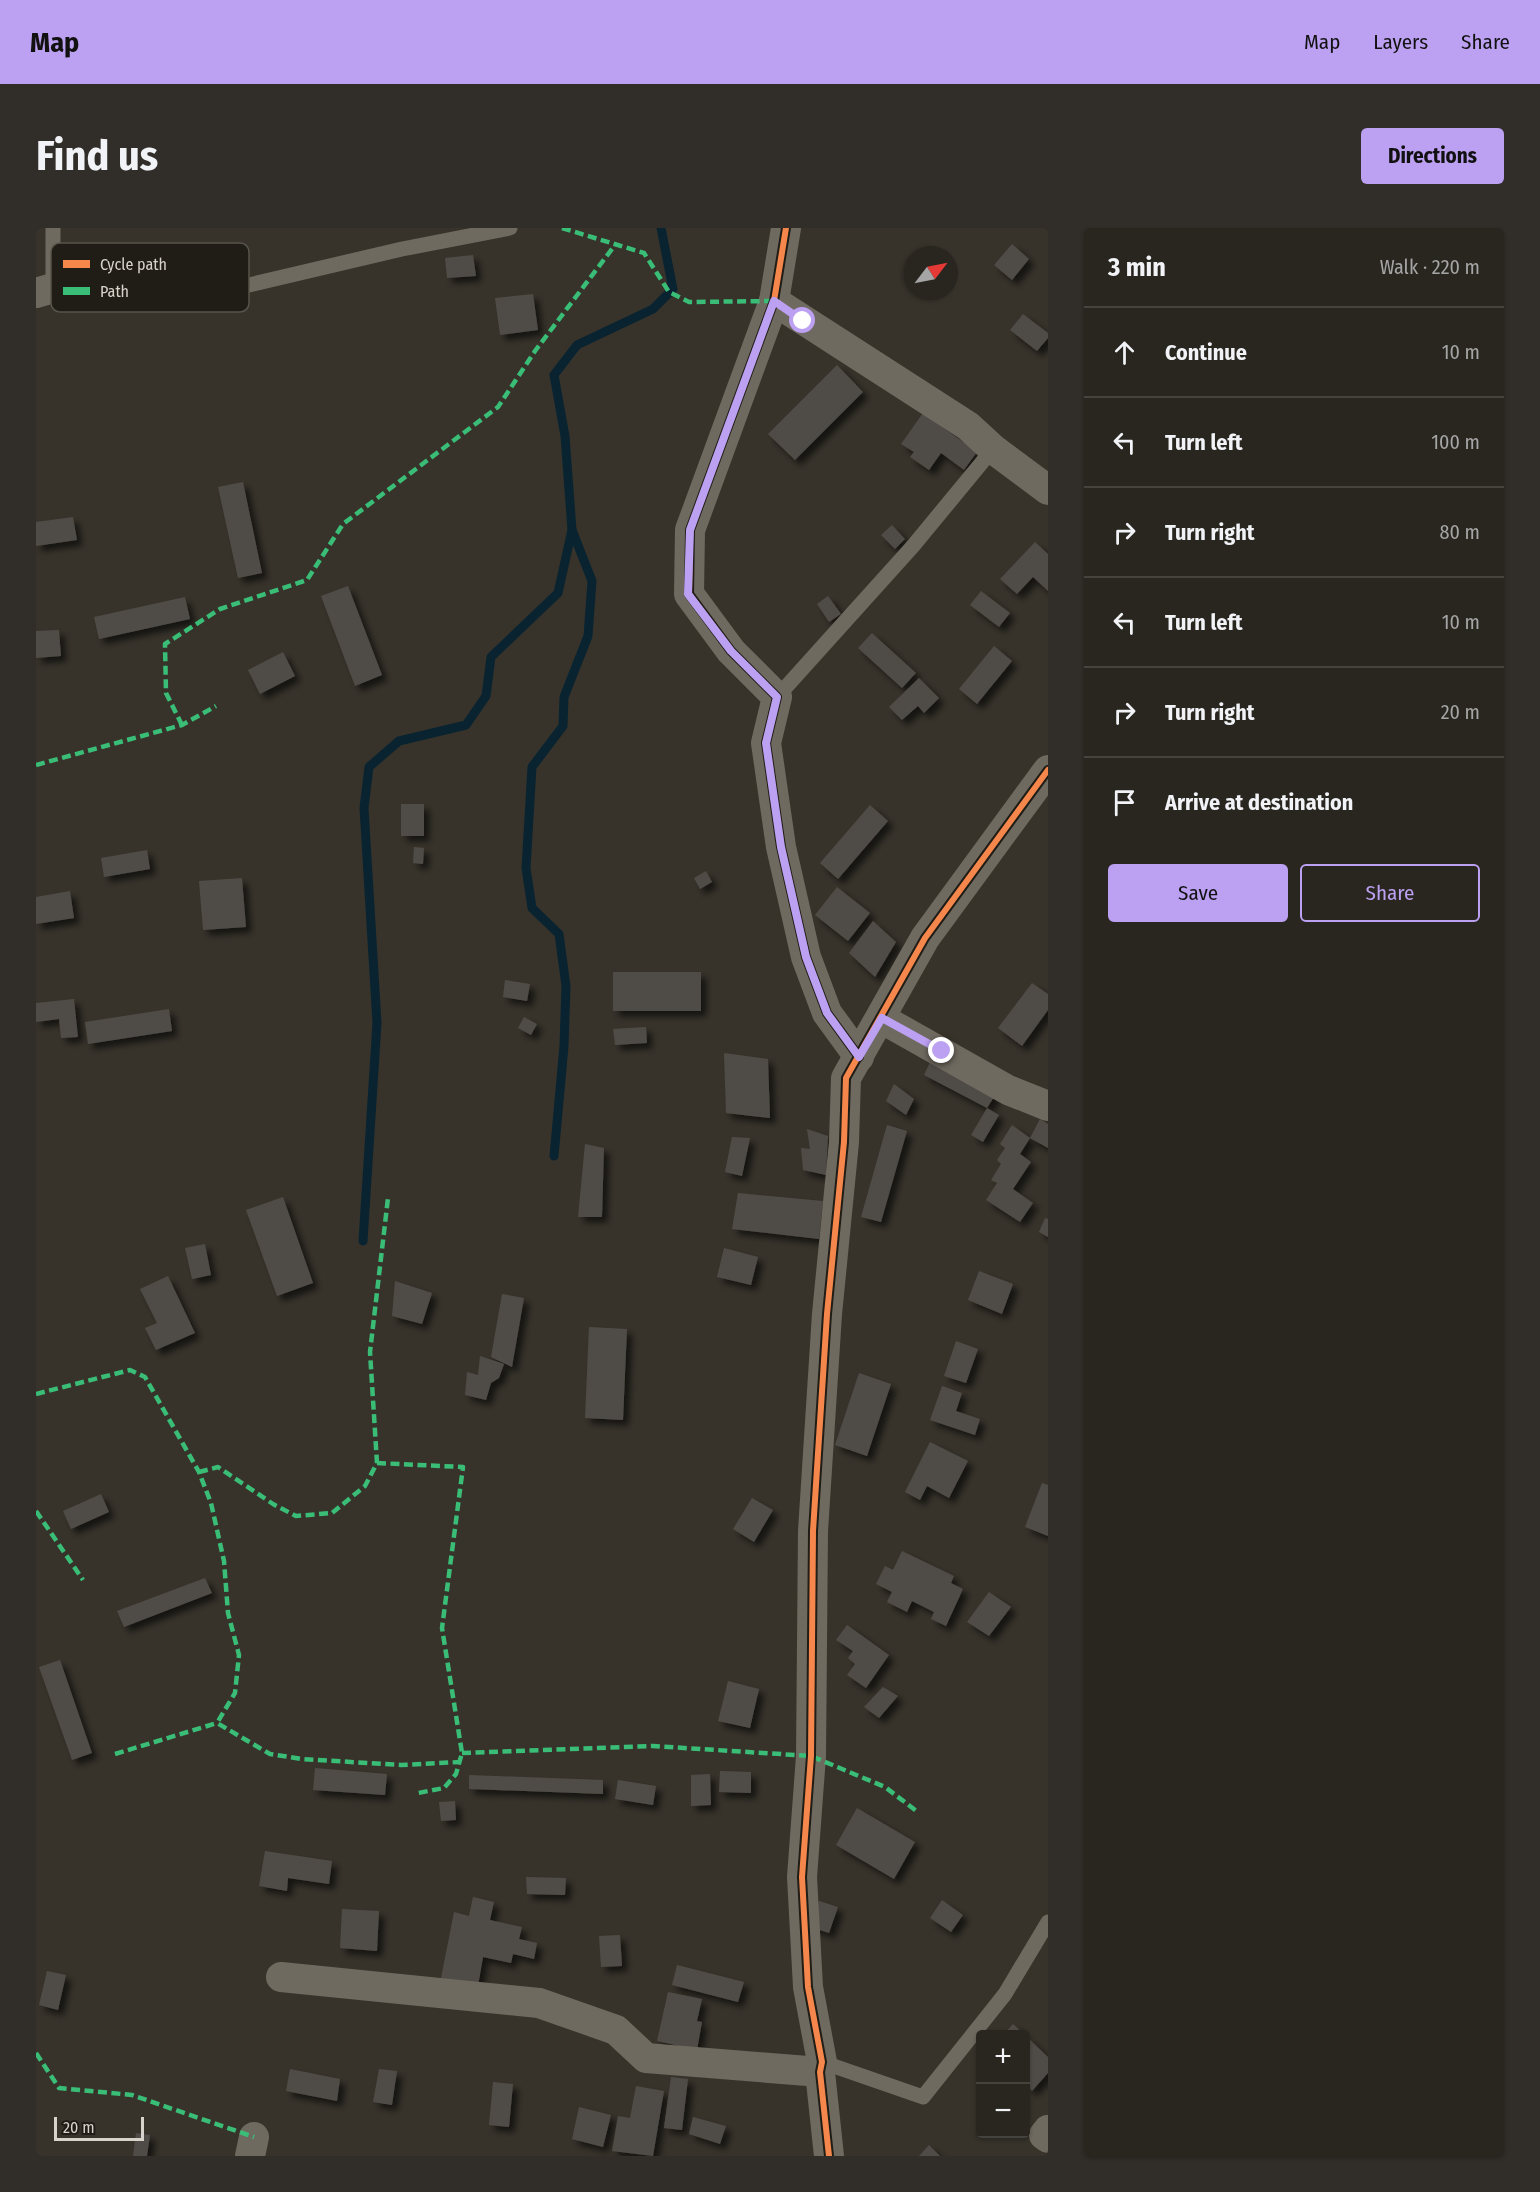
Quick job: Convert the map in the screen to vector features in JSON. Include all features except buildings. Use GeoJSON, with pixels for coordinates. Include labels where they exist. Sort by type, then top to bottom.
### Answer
{"type":"FeatureCollection","features":[{"type":"Feature","properties":{"kind":"street"},"geometry":{"type":"LineString","coordinates":[[786,228],[774,301],[690,530],[688,594],[731,651],[777,697],[766,743],[781,847],[806,957],[827,1013],[859,1057]]}},
{"type":"Feature","properties":{"kind":"street"},"geometry":{"type":"LineString","coordinates":[[774,301],[968,426],[993,449],[1048,490]]}},
{"type":"Feature","properties":{"kind":"street"},"geometry":{"type":"LineString","coordinates":[[829,2156],[821,2067],[808,1987],[802,1877],[812,1756],[813,1531],[827,1314],[844,1142],[846,1078],[882,1018],[925,938],[1048,770]]}},
{"type":"Feature","properties":{"kind":"street"},"geometry":{"type":"LineString","coordinates":[[882,1018],[1008,1090],[1048,1106]]}},
{"type":"Feature","properties":{"kind":"street"},"geometry":{"type":"LineString","coordinates":[[281,1977],[539,2003],[616,2030],[646,2058],[821,2067]]}},
{"type":"Feature","properties":{"kind":"street"},"geometry":{"type":"LineString","coordinates":[[1048,2130],[1044,2135],[1048,2138]]}},
{"type":"Feature","properties":{"kind":"lane"},"geometry":{"type":"LineString","coordinates":[[45,291],[52,228]]}},
{"type":"Feature","properties":{"kind":"lane"},"geometry":{"type":"LineString","coordinates":[[249,285],[402,249],[510,228]]}},
{"type":"Feature","properties":{"kind":"lane"},"geometry":{"type":"LineString","coordinates":[[777,697],[913,546],[993,449]]}},
{"type":"Feature","properties":{"kind":"lane"},"geometry":{"type":"LineString","coordinates":[[821,2067],[923,2097],[1005,1994],[1048,1922]]}},
{"type":"Feature","properties":{"kind":"waterway"},"geometry":{"type":"LineString","coordinates":[[554,1156],[564,1046],[566,986],[559,934],[532,908],[526,868],[532,767],[563,726],[564,697],[588,636],[592,581],[572,530],[565,436],[554,375],[577,345],[653,309],[673,289],[661,228]]}},
{"type":"Feature","properties":{"kind":"waterway"},"geometry":{"type":"LineString","coordinates":[[363,1241],[377,1023],[364,808],[369,767],[399,741],[466,725],[486,696],[491,657],[558,593],[572,530]]}},
{"type":"Feature","properties":{"kind":"marked path"},"geometry":{"type":"LineString","coordinates":[[562,228],[644,253],[669,292],[689,302],[774,301]]}},
{"type":"Feature","properties":{"kind":"marked path"},"geometry":{"type":"LineString","coordinates":[[182,725],[166,693],[165,644],[220,609],[307,580],[343,524],[498,407],[535,351],[615,245]]}},
{"type":"Feature","properties":{"kind":"marked path"},"geometry":{"type":"LineString","coordinates":[[36,765],[182,725],[216,706]]}},
{"type":"Feature","properties":{"kind":"marked path"},"geometry":{"type":"LineString","coordinates":[[199,1472],[218,1467],[273,1504],[296,1516],[332,1513],[365,1486],[377,1463],[370,1352],[388,1198]]}},
{"type":"Feature","properties":{"kind":"marked path"},"geometry":{"type":"LineString","coordinates":[[36,1394],[130,1370],[145,1377],[199,1472],[211,1503],[224,1561],[228,1613],[239,1655],[235,1693],[217,1723],[270,1754],[302,1759],[401,1765],[460,1762]]}},
{"type":"Feature","properties":{"kind":"marked path"},"geometry":{"type":"LineString","coordinates":[[377,1463],[463,1467],[442,1628],[462,1753],[456,1774],[444,1788],[418,1793]]}},
{"type":"Feature","properties":{"kind":"marked path"},"geometry":{"type":"LineString","coordinates":[[36,1511],[83,1580]]}},
{"type":"Feature","properties":{"kind":"marked path"},"geometry":{"type":"LineString","coordinates":[[115,1754],[217,1723]]}},
{"type":"Feature","properties":{"kind":"marked path"},"geometry":{"type":"LineString","coordinates":[[462,1753],[653,1746],[811,1756],[885,1787],[919,1813]]}},
{"type":"Feature","properties":{"kind":"marked path"},"geometry":{"type":"LineString","coordinates":[[36,2053],[59,2088],[132,2095],[254,2137]]}},
{"type":"Feature","properties":{"kind":"cycle path"},"geometry":{"type":"LineString","coordinates":[[786,228],[774,301],[690,530],[689,594],[731,651],[777,697],[766,743],[781,847],[806,957],[827,1013],[859,1057]]}},
{"type":"Feature","properties":{"kind":"cycle path"},"geometry":{"type":"LineString","coordinates":[[829,2156],[820,2072],[822,2062],[808,1987],[802,1877],[811,1756],[813,1531],[827,1314],[844,1142],[846,1078],[925,938],[1048,770]]}},
{"type":"Feature","properties":{"kind":"route"},"geometry":{"type":"LineString","coordinates":[[803,321],[774,301],[690,530],[688,594],[731,651],[777,697],[766,743],[781,847],[806,957],[827,1013],[859,1057],[882,1018],[942,1051]]}}]}
